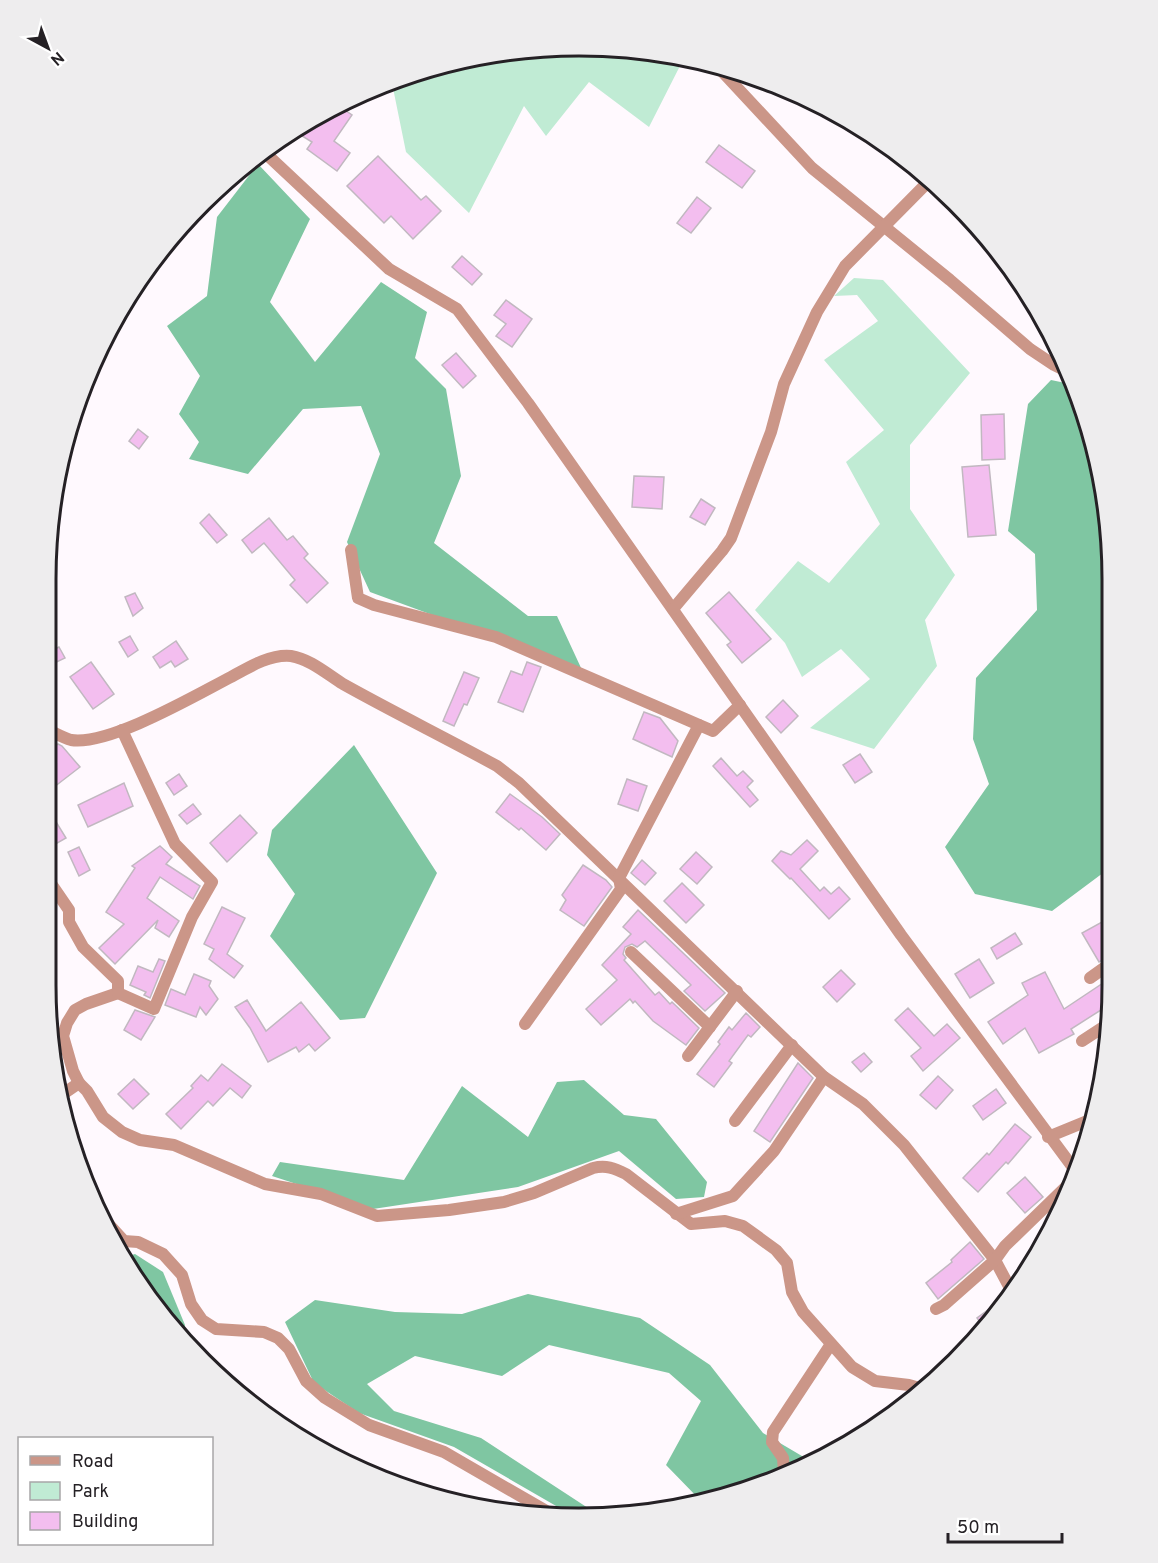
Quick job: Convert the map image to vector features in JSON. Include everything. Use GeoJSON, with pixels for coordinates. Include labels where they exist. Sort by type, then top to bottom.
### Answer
{"type":"FeatureCollection","features":[{"type":"Feature","properties":{"kind":"street"},"geometry":{"type":"LineString","coordinates":[[727,77],[812,168],[950,280],[1029,349],[1057,365]]}},
{"type":"Feature","properties":{"kind":"street"},"geometry":{"type":"LineString","coordinates":[[270,157],[389,269],[457,309],[528,403],[901,935],[1070,1165]]}},
{"type":"Feature","properties":{"kind":"street"},"geometry":{"type":"LineString","coordinates":[[673,609],[731,538],[771,432],[784,384],[817,312],[845,266],[925,186]]}},
{"type":"Feature","properties":{"kind":"street"},"geometry":{"type":"LineString","coordinates":[[351,550],[358,598],[374,605],[496,637],[713,731],[740,705]]}},
{"type":"Feature","properties":{"kind":"street"},"geometry":{"type":"LineString","coordinates":[[56,734],[70,740],[87,740],[122,730],[161,714],[250,666],[270,658],[290,656],[308,662],[343,684],[497,766],[519,783],[825,1077],[863,1104],[904,1144],[995,1260],[1008,1284]]}},
{"type":"Feature","properties":{"kind":"street"},"geometry":{"type":"LineString","coordinates":[[525,1024],[621,889],[619,878],[699,725]]}},
{"type":"Feature","properties":{"kind":"street"},"geometry":{"type":"LineString","coordinates":[[122,730],[175,844],[212,882],[192,917],[154,1008],[118,993],[75,1010],[67,1023],[63,1036],[73,1071],[103,1117],[122,1132],[140,1140],[174,1145],[265,1184],[321,1194],[377,1216],[449,1210],[504,1202],[602,1166],[614,1168],[626,1174],[691,1224],[725,1221],[743,1226],[776,1250],[787,1263],[792,1292],[803,1312],[852,1367],[874,1381],[914,1386]]}},
{"type":"Feature","properties":{"kind":"street"},"geometry":{"type":"LineString","coordinates":[[56,891],[69,910],[69,922],[83,947],[118,981],[118,993]]}},
{"type":"Feature","properties":{"kind":"street"},"geometry":{"type":"LineString","coordinates":[[630,952],[710,1027]]}},
{"type":"Feature","properties":{"kind":"street"},"geometry":{"type":"LineString","coordinates":[[1090,978],[1102,970]]}},
{"type":"Feature","properties":{"kind":"street"},"geometry":{"type":"LineString","coordinates":[[688,1056],[737,991]]}},
{"type":"Feature","properties":{"kind":"street"},"geometry":{"type":"LineString","coordinates":[[1082,1041],[1100,1029]]}},
{"type":"Feature","properties":{"kind":"street"},"geometry":{"type":"LineString","coordinates":[[735,1121],[792,1045]]}},
{"type":"Feature","properties":{"kind":"street"},"geometry":{"type":"LineString","coordinates":[[676,1214],[733,1196],[774,1151],[825,1077]]}},
{"type":"Feature","properties":{"kind":"street"},"geometry":{"type":"LineString","coordinates":[[67,1091],[79,1083]]}},
{"type":"Feature","properties":{"kind":"street"},"geometry":{"type":"LineString","coordinates":[[1048,1137],[1084,1122]]}},
{"type":"Feature","properties":{"kind":"street"},"geometry":{"type":"LineString","coordinates":[[936,1308],[944,1305],[995,1260],[1005,1246],[1059,1194]]}},
{"type":"Feature","properties":{"kind":"street"},"geometry":{"type":"LineString","coordinates":[[122,1239],[124,1241],[138,1242],[163,1254],[182,1275],[191,1304],[202,1320],[216,1329],[264,1332],[278,1338],[289,1349],[306,1381],[325,1398],[369,1425],[444,1452],[536,1505]]}},
{"type":"Feature","properties":{"kind":"street"},"geometry":{"type":"LineString","coordinates":[[784,1466],[783,1458],[772,1442],[773,1432],[831,1344]]}},
{"type":"Feature","properties":{"kind":"green space"},"geometry":{"type":"Polygon","coordinates":[[[545,57],[613,57],[680,66],[649,127],[589,82],[546,136],[524,106],[469,213],[406,152],[393,90],[411,83],[477,66],[545,57]]]}},
{"type":"Feature","properties":{"kind":"green space"},"geometry":{"type":"Polygon","coordinates":[[[259,165],[310,219],[270,302],[315,362],[381,282],[427,312],[415,358],[446,389],[461,476],[434,543],[528,616],[557,616],[582,670],[370,592],[347,542],[380,454],[361,406],[303,409],[248,474],[189,459],[199,442],[179,414],[200,376],[167,326],[207,296],[217,217],[259,165]]]}},
{"type":"Feature","properties":{"kind":"green space"},"geometry":{"type":"Polygon","coordinates":[[[854,278],[883,280],[970,373],[910,445],[910,509],[955,575],[925,620],[937,666],[874,749],[810,728],[870,679],[841,649],[802,677],[785,643],[755,610],[798,561],[829,583],[880,524],[846,462],[884,430],[824,360],[878,321],[857,295],[834,296],[854,278]]]}},
{"type":"Feature","properties":{"kind":"green space"},"geometry":{"type":"Polygon","coordinates":[[[1051,380],[1064,383],[1085,444],[1098,511],[1101,545],[1102,874],[1052,911],[975,894],[945,847],[989,784],[973,739],[976,678],[1037,610],[1035,554],[1008,531],[1028,404],[1051,380]]]}},
{"type":"Feature","properties":{"kind":"green space"},"geometry":{"type":"Polygon","coordinates":[[[354,745],[437,873],[365,1018],[340,1020],[270,936],[295,894],[267,855],[272,830],[354,745]]]}},
{"type":"Feature","properties":{"kind":"green space"},"geometry":{"type":"Polygon","coordinates":[[[584,1080],[624,1115],[656,1119],[707,1182],[704,1197],[676,1199],[619,1151],[518,1187],[373,1209],[272,1176],[280,1162],[404,1180],[462,1086],[528,1137],[557,1082],[584,1080]]]}},
{"type":"Feature","properties":{"kind":"green space"},"geometry":{"type":"Polygon","coordinates":[[[135,1254],[163,1272],[184,1328],[164,1303],[132,1255],[135,1254]]]}},
{"type":"Feature","properties":{"kind":"green space"},"geometry":{"type":"Polygon","coordinates":[[[528,1294],[640,1318],[710,1365],[763,1433],[804,1457],[747,1480],[694,1494],[666,1465],[701,1401],[669,1373],[549,1345],[502,1376],[415,1356],[367,1384],[394,1411],[481,1438],[587,1508],[557,1507],[454,1447],[359,1413],[314,1383],[285,1322],[315,1300],[395,1312],[462,1314],[528,1294]]]}},
{"type":"Feature","properties":{"kind":"building"},"geometry":{"type":"Polygon","coordinates":[[[345,110],[352,115],[334,141],[350,153],[337,171],[307,149],[312,142],[302,136],[345,110]]]}},
{"type":"Feature","properties":{"kind":"building"},"geometry":{"type":"Polygon","coordinates":[[[719,145],[755,171],[742,188],[706,162],[719,145]]]}},
{"type":"Feature","properties":{"kind":"building"},"geometry":{"type":"Polygon","coordinates":[[[378,156],[421,200],[426,196],[441,211],[413,239],[391,216],[384,223],[347,186],[378,156]]]}},
{"type":"Feature","properties":{"kind":"building"},"geometry":{"type":"Polygon","coordinates":[[[697,197],[711,208],[691,233],[677,223],[697,197]]]}},
{"type":"Feature","properties":{"kind":"building"},"geometry":{"type":"Polygon","coordinates":[[[462,256],[482,274],[472,285],[452,267],[462,256]]]}},
{"type":"Feature","properties":{"kind":"building"},"geometry":{"type":"Polygon","coordinates":[[[506,300],[532,319],[512,347],[496,336],[506,324],[494,315],[506,300]]]}},
{"type":"Feature","properties":{"kind":"building"},"geometry":{"type":"Polygon","coordinates":[[[456,353],[476,376],[463,388],[442,365],[456,353]]]}},
{"type":"Feature","properties":{"kind":"building"},"geometry":{"type":"Polygon","coordinates":[[[1004,414],[1005,459],[982,460],[981,415],[1004,414]]]}},
{"type":"Feature","properties":{"kind":"building"},"geometry":{"type":"Polygon","coordinates":[[[138,429],[148,437],[139,449],[129,441],[138,429]]]}},
{"type":"Feature","properties":{"kind":"building"},"geometry":{"type":"Polygon","coordinates":[[[989,465],[996,535],[968,537],[962,467],[989,465]]]}},
{"type":"Feature","properties":{"kind":"building"},"geometry":{"type":"Polygon","coordinates":[[[634,476],[664,477],[662,509],[632,507],[634,476]]]}},
{"type":"Feature","properties":{"kind":"building"},"geometry":{"type":"Polygon","coordinates":[[[701,499],[715,508],[705,525],[690,517],[701,499]]]}},
{"type":"Feature","properties":{"kind":"building"},"geometry":{"type":"Polygon","coordinates":[[[209,514],[227,535],[217,543],[200,523],[209,514]]]}},
{"type":"Feature","properties":{"kind":"building"},"geometry":{"type":"Polygon","coordinates":[[[269,518],[287,540],[293,536],[308,554],[304,558],[328,583],[307,603],[290,585],[295,580],[264,543],[252,553],[242,540],[269,518]]]}},
{"type":"Feature","properties":{"kind":"building"},"geometry":{"type":"Polygon","coordinates":[[[729,592],[771,639],[742,663],[727,645],[731,642],[706,613],[729,592]]]}},
{"type":"Feature","properties":{"kind":"building"},"geometry":{"type":"Polygon","coordinates":[[[135,593],[143,608],[133,616],[125,597],[135,593]]]}},
{"type":"Feature","properties":{"kind":"building"},"geometry":{"type":"Polygon","coordinates":[[[130,636],[138,650],[128,657],[119,642],[130,636]]]}},
{"type":"Feature","properties":{"kind":"building"},"geometry":{"type":"Polygon","coordinates":[[[176,641],[188,659],[175,667],[171,661],[160,668],[153,657],[176,641]]]}},
{"type":"Feature","properties":{"kind":"building"},"geometry":{"type":"Polygon","coordinates":[[[59,647],[65,658],[56,662],[56,648],[59,647]]]}},
{"type":"Feature","properties":{"kind":"building"},"geometry":{"type":"Polygon","coordinates":[[[91,662],[114,694],[93,709],[70,677],[91,662]]]}},
{"type":"Feature","properties":{"kind":"building"},"geometry":{"type":"Polygon","coordinates":[[[527,662],[541,667],[523,712],[498,702],[511,671],[522,675],[527,662]]]}},
{"type":"Feature","properties":{"kind":"building"},"geometry":{"type":"Polygon","coordinates":[[[464,672],[479,678],[467,705],[464,704],[454,726],[443,721],[464,672]]]}},
{"type":"Feature","properties":{"kind":"building"},"geometry":{"type":"Polygon","coordinates":[[[783,700],[798,716],[781,733],[766,717],[783,700]]]}},
{"type":"Feature","properties":{"kind":"building"},"geometry":{"type":"Polygon","coordinates":[[[644,712],[660,718],[678,741],[672,757],[633,739],[644,712]]]}},
{"type":"Feature","properties":{"kind":"building"},"geometry":{"type":"Polygon","coordinates":[[[56,746],[62,746],[80,767],[56,786],[56,746]]]}},
{"type":"Feature","properties":{"kind":"building"},"geometry":{"type":"Polygon","coordinates":[[[860,754],[872,772],[855,783],[843,765],[860,754]]]}},
{"type":"Feature","properties":{"kind":"building"},"geometry":{"type":"Polygon","coordinates":[[[721,758],[737,776],[743,771],[753,781],[747,787],[758,800],[750,807],[713,766],[721,758]]]}},
{"type":"Feature","properties":{"kind":"building"},"geometry":{"type":"Polygon","coordinates":[[[179,774],[187,786],[174,795],[166,783],[179,774]]]}},
{"type":"Feature","properties":{"kind":"building"},"geometry":{"type":"Polygon","coordinates":[[[627,779],[647,786],[638,811],[618,804],[627,779]]]}},
{"type":"Feature","properties":{"kind":"building"},"geometry":{"type":"Polygon","coordinates":[[[124,783],[133,806],[88,827],[78,805],[124,783]]]}},
{"type":"Feature","properties":{"kind":"building"},"geometry":{"type":"Polygon","coordinates":[[[510,794],[542,817],[560,834],[546,850],[521,828],[519,830],[496,812],[510,794]]]}},
{"type":"Feature","properties":{"kind":"building"},"geometry":{"type":"Polygon","coordinates":[[[193,804],[201,814],[187,824],[179,815],[193,804]]]}},
{"type":"Feature","properties":{"kind":"building"},"geometry":{"type":"Polygon","coordinates":[[[240,815],[257,833],[227,862],[210,843],[240,815]]]}},
{"type":"Feature","properties":{"kind":"building"},"geometry":{"type":"Polygon","coordinates":[[[56,822],[66,838],[56,844],[56,822]]]}},
{"type":"Feature","properties":{"kind":"building"},"geometry":{"type":"Polygon","coordinates":[[[807,840],[818,851],[800,869],[820,891],[824,887],[831,894],[839,887],[850,899],[829,919],[772,861],[781,851],[791,855],[807,840]]]}},
{"type":"Feature","properties":{"kind":"building"},"geometry":{"type":"Polygon","coordinates":[[[160,846],[172,857],[166,864],[200,886],[193,899],[160,877],[147,898],[179,921],[169,937],[155,928],[158,920],[115,964],[99,948],[124,924],[106,912],[135,868],[132,866],[160,846]]]}},
{"type":"Feature","properties":{"kind":"building"},"geometry":{"type":"Polygon","coordinates":[[[79,847],[90,870],[79,876],[68,852],[79,847]]]}},
{"type":"Feature","properties":{"kind":"building"},"geometry":{"type":"Polygon","coordinates":[[[696,852],[712,867],[697,884],[680,869],[696,852]]]}},
{"type":"Feature","properties":{"kind":"building"},"geometry":{"type":"Polygon","coordinates":[[[642,860],[656,873],[645,885],[631,873],[642,860]]]}},
{"type":"Feature","properties":{"kind":"building"},"geometry":{"type":"Polygon","coordinates":[[[583,865],[606,880],[612,887],[584,926],[560,910],[566,900],[562,895],[583,865]]]}},
{"type":"Feature","properties":{"kind":"building"},"geometry":{"type":"Polygon","coordinates":[[[682,883],[704,905],[686,923],[664,901],[682,883]]]}},
{"type":"Feature","properties":{"kind":"building"},"geometry":{"type":"Polygon","coordinates":[[[222,907],[245,918],[227,954],[243,966],[234,978],[209,959],[214,949],[204,944],[222,907]]]}},
{"type":"Feature","properties":{"kind":"building"},"geometry":{"type":"Polygon","coordinates":[[[638,910],[725,993],[705,1011],[684,991],[691,985],[645,941],[637,947],[632,944],[625,947],[623,954],[626,958],[624,960],[655,995],[659,992],[699,1028],[686,1045],[653,1021],[635,1001],[633,1003],[630,999],[601,1025],[586,1009],[617,980],[602,965],[631,934],[623,927],[638,910]]]}},
{"type":"Feature","properties":{"kind":"building"},"geometry":{"type":"Polygon","coordinates":[[[1102,922],[1102,960],[1099,962],[1082,933],[1102,922]]]}},
{"type":"Feature","properties":{"kind":"building"},"geometry":{"type":"Polygon","coordinates":[[[1015,933],[1022,944],[997,959],[991,948],[1015,933]]]}},
{"type":"Feature","properties":{"kind":"building"},"geometry":{"type":"Polygon","coordinates":[[[159,959],[165,961],[150,998],[144,995],[146,992],[130,985],[138,966],[153,972],[159,959]]]}},
{"type":"Feature","properties":{"kind":"building"},"geometry":{"type":"Polygon","coordinates":[[[979,959],[994,983],[970,998],[955,974],[979,959]]]}},
{"type":"Feature","properties":{"kind":"building"},"geometry":{"type":"Polygon","coordinates":[[[841,970],[855,984],[837,1002],[823,987],[841,970]]]}},
{"type":"Feature","properties":{"kind":"building"},"geometry":{"type":"Polygon","coordinates":[[[1045,972],[1064,1009],[1102,984],[1101,1010],[1071,1029],[1074,1034],[1039,1053],[1025,1028],[1003,1044],[988,1022],[1028,995],[1022,983],[1045,972]]]}},
{"type":"Feature","properties":{"kind":"building"},"geometry":{"type":"Polygon","coordinates":[[[194,974],[211,981],[209,986],[218,999],[206,1015],[200,1007],[196,1017],[165,1005],[171,989],[185,995],[194,974]]]}},
{"type":"Feature","properties":{"kind":"building"},"geometry":{"type":"Polygon","coordinates":[[[247,1000],[266,1031],[301,1002],[330,1038],[315,1051],[309,1044],[299,1052],[296,1047],[268,1062],[250,1028],[235,1007],[247,1000]]]}},
{"type":"Feature","properties":{"kind":"building"},"geometry":{"type":"Polygon","coordinates":[[[908,1008],[934,1036],[947,1024],[960,1038],[923,1071],[911,1056],[921,1048],[895,1020],[908,1008]]]}},
{"type":"Feature","properties":{"kind":"building"},"geometry":{"type":"Polygon","coordinates":[[[135,1010],[155,1017],[141,1040],[124,1030],[135,1010]]]}},
{"type":"Feature","properties":{"kind":"building"},"geometry":{"type":"Polygon","coordinates":[[[746,1013],[760,1027],[751,1037],[748,1035],[729,1061],[732,1063],[714,1087],[697,1074],[720,1044],[718,1042],[729,1027],[732,1030],[746,1013]]]}},
{"type":"Feature","properties":{"kind":"building"},"geometry":{"type":"Polygon","coordinates":[[[864,1053],[872,1062],[861,1072],[852,1062],[864,1053]]]}},
{"type":"Feature","properties":{"kind":"building"},"geometry":{"type":"Polygon","coordinates":[[[798,1063],[813,1078],[770,1142],[754,1131],[798,1063]]]}},
{"type":"Feature","properties":{"kind":"building"},"geometry":{"type":"Polygon","coordinates":[[[222,1064],[251,1086],[242,1098],[230,1088],[213,1106],[208,1101],[181,1129],[166,1114],[193,1088],[191,1086],[201,1075],[208,1081],[222,1064]]]}},
{"type":"Feature","properties":{"kind":"building"},"geometry":{"type":"Polygon","coordinates":[[[938,1076],[953,1090],[936,1109],[920,1095],[938,1076]]]}},
{"type":"Feature","properties":{"kind":"building"},"geometry":{"type":"Polygon","coordinates":[[[134,1079],[149,1094],[133,1109],[118,1094],[134,1079]]]}},
{"type":"Feature","properties":{"kind":"building"},"geometry":{"type":"Polygon","coordinates":[[[996,1089],[1006,1103],[983,1120],[973,1106],[996,1089]]]}},
{"type":"Feature","properties":{"kind":"building"},"geometry":{"type":"Polygon","coordinates":[[[1015,1124],[1031,1137],[1008,1164],[1006,1162],[978,1192],[963,1178],[987,1153],[989,1155],[1015,1124]]]}},
{"type":"Feature","properties":{"kind":"building"},"geometry":{"type":"Polygon","coordinates":[[[1025,1177],[1043,1197],[1025,1213],[1007,1193],[1025,1177]]]}},
{"type":"Feature","properties":{"kind":"building"},"geometry":{"type":"Polygon","coordinates":[[[970,1242],[984,1259],[938,1299],[926,1283],[952,1262],[951,1260],[970,1242]]]}},
{"type":"Feature","properties":{"kind":"building"},"geometry":{"type":"Polygon","coordinates":[[[989,1309],[979,1321],[977,1318],[989,1309]]]}}]}
